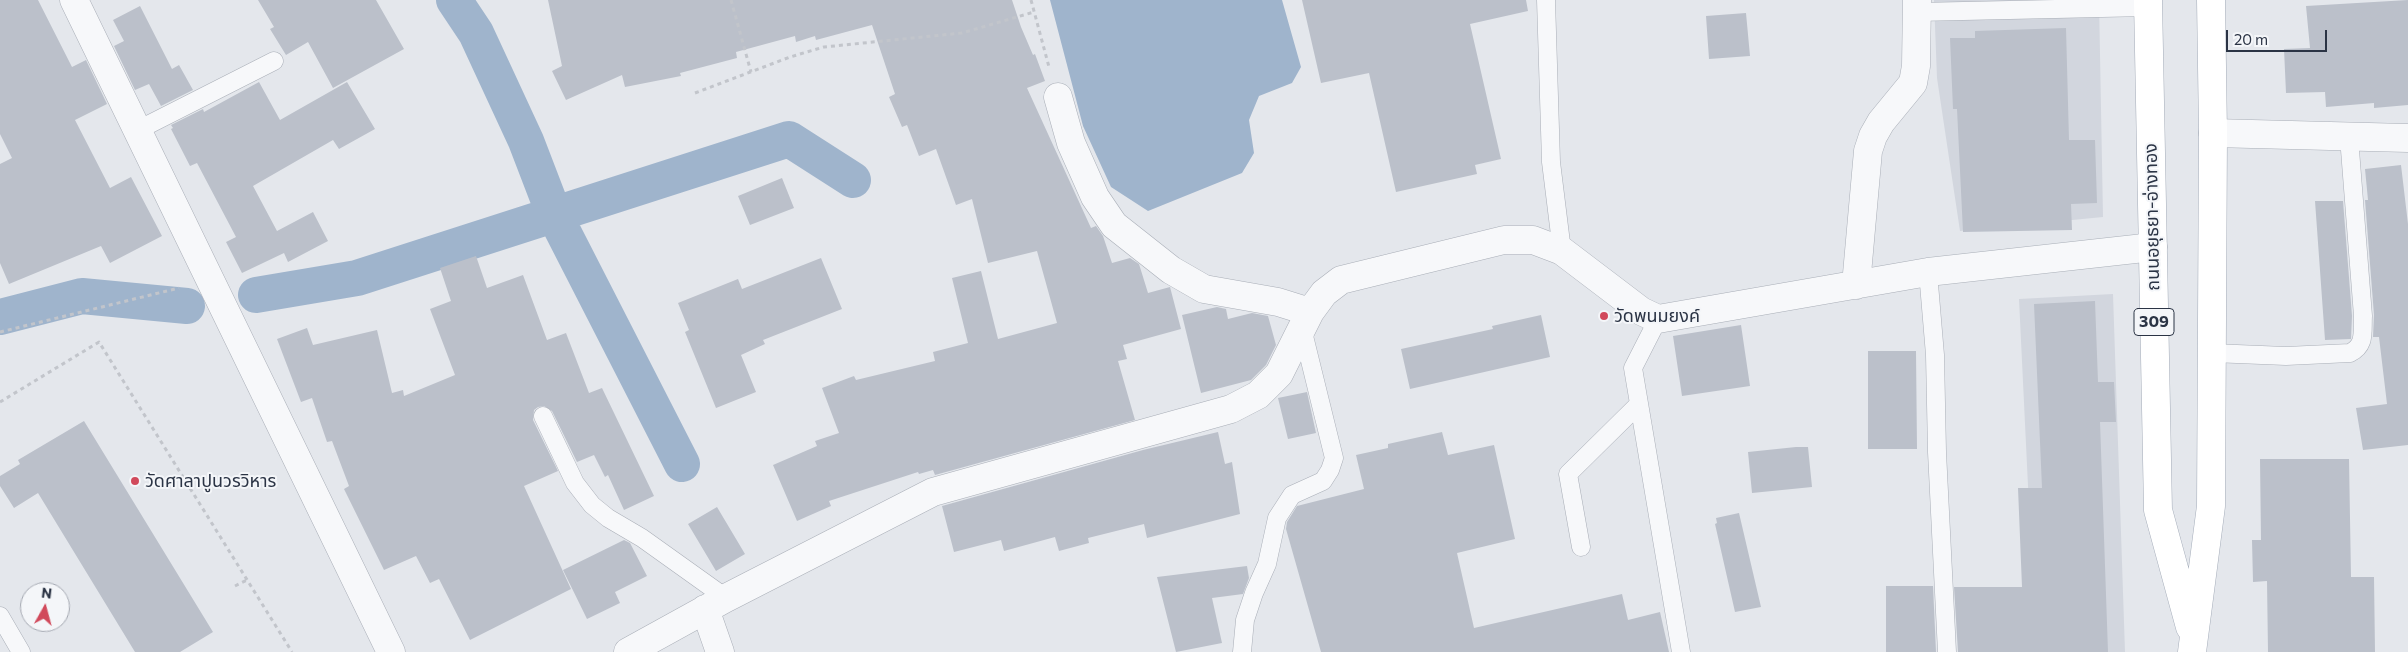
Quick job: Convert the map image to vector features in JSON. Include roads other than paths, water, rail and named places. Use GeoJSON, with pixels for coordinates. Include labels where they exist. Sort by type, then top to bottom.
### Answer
{"type":"FeatureCollection","features":[{"type":"Feature","properties":{"kind":"main road","name":"ถนนอยุธยา-อ่างทอง"},"geometry":{"type":"LineString","coordinates":[[2192,645],[2211,506],[2213,133],[2211,0]]}},
{"type":"Feature","properties":{"kind":"main road","name":"ถนนอยุธยา-อ่างทอง"},"geometry":{"type":"LineString","coordinates":[[2148,4],[2158,510],[2192,645]]}},
{"type":"Feature","properties":{"kind":"street"},"geometry":{"type":"LineString","coordinates":[[74,0],[391,652]]}},
{"type":"Feature","properties":{"kind":"street"},"geometry":{"type":"LineString","coordinates":[[1856,285],[1868,151],[1873,136],[1881,122],[1913,83],[1916,66],[1917,6]]}},
{"type":"Feature","properties":{"kind":"street"},"geometry":{"type":"LineString","coordinates":[[1058,98],[1071,143],[1095,197],[1114,225],[1171,270],[1204,289],[1278,302],[1306,320]]}},
{"type":"Feature","properties":{"kind":"street"},"geometry":{"type":"LineString","coordinates":[[2213,133],[2408,138]]}},
{"type":"Feature","properties":{"kind":"street"},"geometry":{"type":"LineString","coordinates":[[628,652],[715,603],[933,492],[1232,409],[1258,395],[1279,374],[1306,320],[1324,293],[1341,280],[1504,240],[1533,240],[1562,251],[1641,311],[1658,319],[1928,272],[2153,247]]}},
{"type":"Feature","properties":{"kind":"street"},"geometry":{"type":"LineString","coordinates":[[715,603],[720,652]]}},
{"type":"Feature","properties":{"kind":"lane"},"geometry":{"type":"LineString","coordinates":[[1546,0],[1551,162],[1562,251]]}},
{"type":"Feature","properties":{"kind":"lane"},"geometry":{"type":"LineString","coordinates":[[1917,6],[2148,4]]}},
{"type":"Feature","properties":{"kind":"lane"},"geometry":{"type":"LineString","coordinates":[[138,130],[274,61]]}},
{"type":"Feature","properties":{"kind":"lane"},"geometry":{"type":"LineString","coordinates":[[2212,353],[2286,356],[2350,353],[2358,349],[2362,343],[2363,316],[2349,137]]}},
{"type":"Feature","properties":{"kind":"lane"},"geometry":{"type":"LineString","coordinates":[[1928,272],[1935,355],[1947,652]]}},
{"type":"Feature","properties":{"kind":"lane"},"geometry":{"type":"LineString","coordinates":[[1658,319],[1633,368],[1681,652]]}},
{"type":"Feature","properties":{"kind":"lane"},"geometry":{"type":"LineString","coordinates":[[1242,652],[1245,620],[1267,564],[1277,518],[1292,495],[1323,481],[1330,470],[1334,458],[1306,320]]}},
{"type":"Feature","properties":{"kind":"lane"},"geometry":{"type":"LineString","coordinates":[[1581,547],[1568,474],[1639,404]]}},
{"type":"Feature","properties":{"kind":"lane"},"geometry":{"type":"LineString","coordinates":[[543,416],[575,482],[592,505],[608,518],[642,538],[715,603]]}},
{"type":"Feature","properties":{"kind":"lane"},"geometry":{"type":"LineString","coordinates":[[0,616],[21,652]]}},
{"type":"Feature","properties":{"kind":"water"},"geometry":{"type":"Polygon","coordinates":[[[1050,0],[1282,0],[1301,67],[1292,83],[1259,96],[1249,120],[1254,153],[1242,173],[1148,211],[1111,187],[1083,126],[1050,0]]]}},
{"type":"Feature","properties":{"kind":"waterway"},"geometry":{"type":"LineString","coordinates":[[454,0],[476,33],[526,141],[554,214],[682,464]]}},
{"type":"Feature","properties":{"kind":"waterway"},"geometry":{"type":"LineString","coordinates":[[256,295],[357,278],[789,139],[853,180]]}},
{"type":"Feature","properties":{"kind":"waterway"},"geometry":{"type":"LineString","coordinates":[[0,317],[82,296],[187,306]]}},
{"type":"Feature","properties":{"kind":"place","name":"วัดพนมยงค์"},"geometry":{"type":"Point","coordinates":[1604,316]}},
{"type":"Feature","properties":{"kind":"place","name":"วัดศาลาปูนวรวิหาร"},"geometry":{"type":"Point","coordinates":[135,481]}}]}
